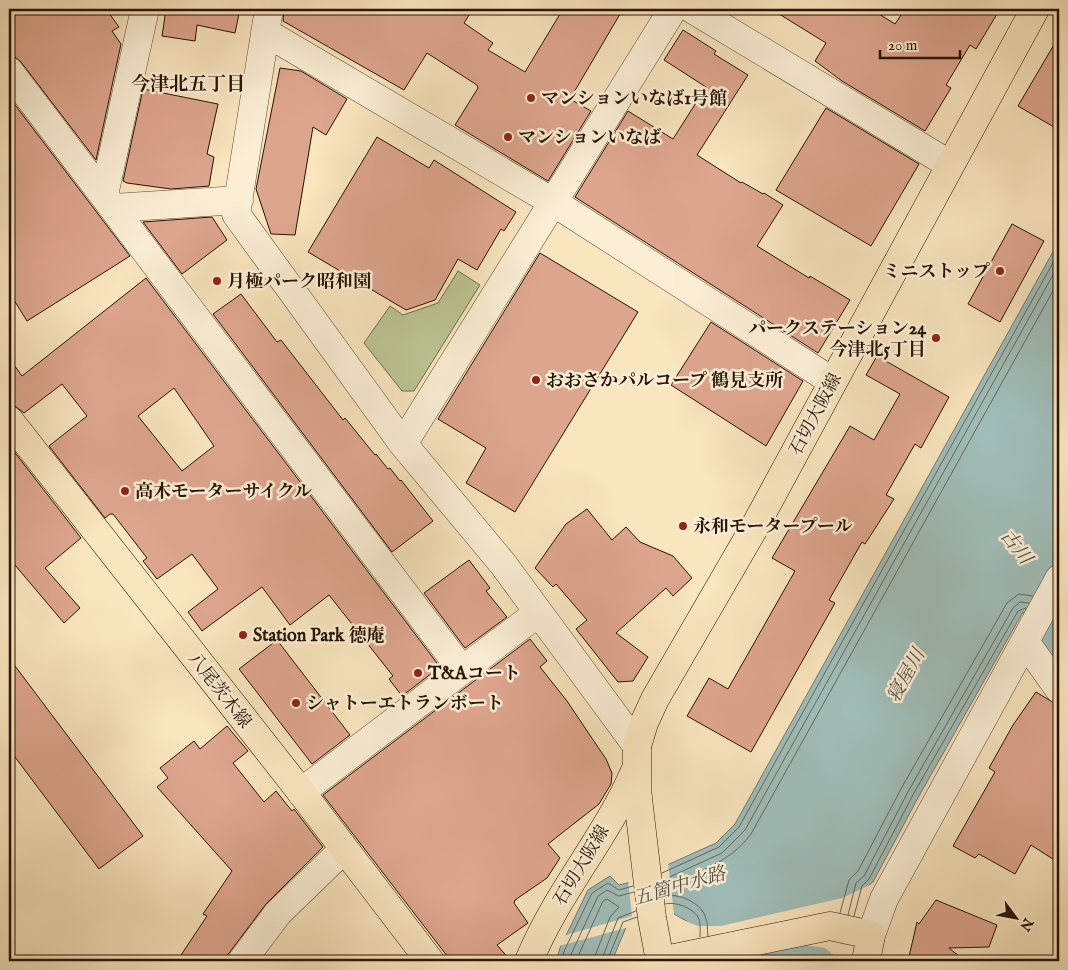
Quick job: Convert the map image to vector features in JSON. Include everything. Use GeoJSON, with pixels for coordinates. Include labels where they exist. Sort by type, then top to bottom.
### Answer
{"type":"FeatureCollection","features":[{"type":"Feature","properties":{"kind":"main road","name":"石切大阪線"},"geometry":{"type":"LineString","coordinates":[[529,961],[549,917],[623,796],[636,758],[644,723],[655,699],[754,528],[949,164],[1035,9]]}},
{"type":"Feature","properties":{"kind":"main road","name":"八尾茨木線"},"geometry":{"type":"LineString","coordinates":[[9,420],[301,792],[343,850],[430,961]]}},
{"type":"Feature","properties":{"kind":"main road","name":"石切大阪線"},"geometry":{"type":"LineString","coordinates":[[636,758],[646,872],[653,923],[668,960]]}},
{"type":"Feature","properties":{"kind":"main road"},"geometry":{"type":"LineString","coordinates":[[668,960],[830,926],[867,934],[866,961]]}},
{"type":"Feature","properties":{"kind":"street"},"geometry":{"type":"LineString","coordinates":[[403,444],[673,9]]}},
{"type":"Feature","properties":{"kind":"street"},"geometry":{"type":"LineString","coordinates":[[692,9],[949,164]]}},
{"type":"Feature","properties":{"kind":"street"},"geometry":{"type":"LineString","coordinates":[[108,202],[138,16]]}},
{"type":"Feature","properties":{"kind":"street"},"geometry":{"type":"LineString","coordinates":[[636,758],[538,613],[473,526],[403,444],[236,214],[267,20],[832,381]]}},
{"type":"Feature","properties":{"kind":"street"},"geometry":{"type":"LineString","coordinates":[[9,71],[462,670]]}},
{"type":"Feature","properties":{"kind":"street"},"geometry":{"type":"LineString","coordinates":[[108,202],[239,200]]}},
{"type":"Feature","properties":{"kind":"street"},"geometry":{"type":"LineString","coordinates":[[867,934],[884,899],[1059,579]]}},
{"type":"Feature","properties":{"kind":"street"},"geometry":{"type":"LineString","coordinates":[[301,792],[538,613]]}},
{"type":"Feature","properties":{"kind":"street"},"geometry":{"type":"LineString","coordinates":[[1028,637],[1059,689]]}},
{"type":"Feature","properties":{"kind":"street"},"geometry":{"type":"LineString","coordinates":[[242,961],[278,913],[343,850]]}},
{"type":"Feature","properties":{"kind":"green space"},"geometry":{"type":"Polygon","coordinates":[[[458,271],[480,285],[414,391],[402,391],[364,343],[390,306],[403,315],[438,303],[458,271]]]}},
{"type":"Feature","properties":{"kind":"water"},"geometry":{"type":"Polygon","coordinates":[[[1059,241],[1059,672],[1023,612],[919,796],[873,882],[867,887],[847,961],[690,961],[688,922],[674,914],[627,925],[612,961],[556,961],[560,948],[588,890],[610,876],[619,885],[627,883],[716,843],[735,824],[1059,241]]]}},
{"type":"Feature","properties":{"kind":"pier"},"geometry":{"type":"Polygon","coordinates":[[[668,862],[674,915],[559,946],[554,961],[558,947],[563,936],[632,916],[628,880],[668,862]]]}},
{"type":"Feature","properties":{"kind":"pier"},"geometry":{"type":"Polygon","coordinates":[[[874,884],[869,889],[849,961],[841,961],[825,948],[805,945],[737,961],[688,961],[686,924],[683,920],[698,926],[721,926],[842,898],[874,884]]]}},
{"type":"Feature","properties":{"kind":"building"},"geometry":{"type":"Polygon","coordinates":[[[9,9],[106,9],[119,27],[112,31],[121,44],[96,160],[21,62],[15,57],[9,56],[9,9]]]}},
{"type":"Feature","properties":{"kind":"building"},"geometry":{"type":"Polygon","coordinates":[[[166,9],[240,9],[235,33],[197,25],[195,41],[162,36],[166,9]]]}},
{"type":"Feature","properties":{"kind":"building"},"geometry":{"type":"Polygon","coordinates":[[[284,9],[473,9],[464,23],[493,43],[488,50],[525,72],[563,9],[623,9],[570,99],[591,111],[548,181],[455,125],[478,88],[477,85],[427,53],[404,90],[283,21],[284,9]]]}},
{"type":"Feature","properties":{"kind":"building"},"geometry":{"type":"Polygon","coordinates":[[[771,9],[871,9],[895,24],[905,9],[1000,9],[976,49],[970,45],[946,85],[951,88],[925,131],[842,81],[815,61],[826,43],[771,9]]]}},
{"type":"Feature","properties":{"kind":"building"},"geometry":{"type":"Polygon","coordinates":[[[683,30],[716,51],[714,54],[748,75],[697,155],[741,183],[764,193],[783,205],[757,246],[809,278],[810,276],[850,300],[818,353],[575,197],[628,111],[673,139],[706,87],[664,60],[683,30]]]}},
{"type":"Feature","properties":{"kind":"building"},"geometry":{"type":"Polygon","coordinates":[[[1059,36],[1059,130],[1018,106],[1059,36]]]}},
{"type":"Feature","properties":{"kind":"building"},"geometry":{"type":"Polygon","coordinates":[[[280,68],[301,71],[347,99],[326,135],[313,127],[295,235],[271,234],[256,189],[280,68]]]}},
{"type":"Feature","properties":{"kind":"building"},"geometry":{"type":"Polygon","coordinates":[[[143,89],[218,104],[207,154],[214,157],[209,186],[171,189],[123,181],[143,89]]]}},
{"type":"Feature","properties":{"kind":"building"},"geometry":{"type":"Polygon","coordinates":[[[9,97],[130,256],[27,321],[9,292],[9,97]]]}},
{"type":"Feature","properties":{"kind":"building"},"geometry":{"type":"Polygon","coordinates":[[[826,108],[919,164],[871,246],[776,190],[826,108]]]}},
{"type":"Feature","properties":{"kind":"building"},"geometry":{"type":"Polygon","coordinates":[[[377,137],[429,168],[434,160],[516,212],[504,231],[501,229],[477,270],[458,259],[435,300],[406,310],[308,252],[377,137]]]}},
{"type":"Feature","properties":{"kind":"building"},"geometry":{"type":"Polygon","coordinates":[[[212,217],[227,240],[182,274],[143,222],[212,217]]]}},
{"type":"Feature","properties":{"kind":"building"},"geometry":{"type":"Polygon","coordinates":[[[1012,224],[1044,241],[1000,322],[968,304],[1012,224]]]}},
{"type":"Feature","properties":{"kind":"building"},"geometry":{"type":"Polygon","coordinates":[[[540,253],[638,312],[515,512],[466,483],[486,448],[438,419],[540,253]]]}},
{"type":"Feature","properties":{"kind":"building"},"geometry":{"type":"Polygon","coordinates":[[[146,278],[440,667],[402,696],[389,679],[393,676],[329,595],[290,625],[262,587],[202,631],[188,612],[218,589],[192,554],[157,579],[143,561],[147,558],[113,514],[105,518],[49,446],[87,416],[62,384],[24,413],[15,406],[9,405],[9,358],[22,376],[146,278]],[[174,388],[138,416],[182,471],[214,446],[174,388]]]}},
{"type":"Feature","properties":{"kind":"building"},"geometry":{"type":"Polygon","coordinates":[[[241,294],[277,342],[281,340],[343,420],[345,418],[375,455],[401,480],[433,521],[392,552],[213,314],[241,294]]]}},
{"type":"Feature","properties":{"kind":"building"},"geometry":{"type":"Polygon","coordinates":[[[711,322],[803,381],[766,446],[671,385],[711,322]]]}},
{"type":"Feature","properties":{"kind":"building"},"geometry":{"type":"Polygon","coordinates":[[[877,356],[949,397],[921,448],[915,444],[886,495],[894,499],[865,544],[862,542],[829,600],[835,603],[751,752],[687,716],[709,678],[728,689],[795,571],[772,558],[850,426],[874,440],[900,394],[866,375],[877,356]]]}},
{"type":"Feature","properties":{"kind":"building"},"geometry":{"type":"Polygon","coordinates":[[[9,445],[81,538],[45,568],[80,608],[64,623],[9,558],[9,445]]]}},
{"type":"Feature","properties":{"kind":"building"},"geometry":{"type":"Polygon","coordinates":[[[587,509],[612,540],[626,527],[640,542],[673,556],[692,578],[673,596],[666,588],[616,633],[648,657],[633,681],[618,682],[576,629],[587,620],[556,584],[553,587],[535,568],[566,524],[587,509]]]}},
{"type":"Feature","properties":{"kind":"building"},"geometry":{"type":"Polygon","coordinates":[[[469,560],[490,588],[486,591],[507,617],[465,648],[424,593],[469,560]]]}},
{"type":"Feature","properties":{"kind":"building"},"geometry":{"type":"Polygon","coordinates":[[[530,639],[547,661],[540,667],[567,701],[606,759],[612,773],[611,784],[599,804],[548,844],[560,858],[547,878],[515,900],[514,903],[528,923],[497,945],[511,961],[451,961],[323,795],[530,639]]]}},
{"type":"Feature","properties":{"kind":"building","name":"シャトーエトランボート"},"geometry":{"type":"Polygon","coordinates":[[[277,640],[350,735],[312,764],[239,669],[277,640]]]}},
{"type":"Feature","properties":{"kind":"building"},"geometry":{"type":"Polygon","coordinates":[[[9,658],[143,836],[99,869],[9,749],[9,658]]]}},
{"type":"Feature","properties":{"kind":"building"},"geometry":{"type":"Polygon","coordinates":[[[1036,692],[1059,706],[1059,863],[1031,845],[1015,874],[979,854],[975,858],[953,846],[995,772],[989,768],[1013,725],[1036,692]]]}},
{"type":"Feature","properties":{"kind":"building"},"geometry":{"type":"Polygon","coordinates":[[[227,726],[248,751],[233,763],[264,802],[276,791],[292,811],[294,809],[323,847],[266,904],[223,961],[177,961],[207,916],[203,914],[232,871],[157,787],[168,778],[160,768],[194,741],[200,749],[227,726]]]}},
{"type":"Feature","properties":{"kind":"building"},"geometry":{"type":"Polygon","coordinates":[[[936,900],[997,925],[989,947],[949,948],[965,961],[908,961],[917,922],[919,924],[936,900]]]}},
{"type":"Feature","properties":{"kind":"place","name":"マンションいなば1号館"},"geometry":{"type":"Point","coordinates":[531,98]}},
{"type":"Feature","properties":{"kind":"place","name":"マンションいなば"},"geometry":{"type":"Point","coordinates":[508,137]}},
{"type":"Feature","properties":{"kind":"place","name":"ミニストップ"},"geometry":{"type":"Point","coordinates":[1000,271]}},
{"type":"Feature","properties":{"kind":"place","name":"月極パーク昭和園"},"geometry":{"type":"Point","coordinates":[217,281]}},
{"type":"Feature","properties":{"kind":"place","name":"パークステーション24 今津北5丁目"},"geometry":{"type":"Point","coordinates":[936,338]}},
{"type":"Feature","properties":{"kind":"place","name":"おおさかパルコープ 鶴見支所"},"geometry":{"type":"Point","coordinates":[536,380]}},
{"type":"Feature","properties":{"kind":"place","name":"高木モーターサイクル"},"geometry":{"type":"Point","coordinates":[125,491]}},
{"type":"Feature","properties":{"kind":"place","name":"永和モータープール"},"geometry":{"type":"Point","coordinates":[683,526]}},
{"type":"Feature","properties":{"kind":"place","name":"Station Park 徳庵"},"geometry":{"type":"Point","coordinates":[243,635]}},
{"type":"Feature","properties":{"kind":"place","name":"T&Aコート"},"geometry":{"type":"Point","coordinates":[418,673]}},
{"type":"Feature","properties":{"kind":"place","name":"シャトーエトランボート"},"geometry":{"type":"Point","coordinates":[296,703]}},
{"type":"Feature","properties":{"kind":"district","name":"今津北五丁目"},"geometry":{"type":"Point","coordinates":[188,83]}},
{"type":"Feature","properties":{"kind":"water label","name":"古川"},"geometry":{"type":"Point","coordinates":[1017,546]}},
{"type":"Feature","properties":{"kind":"water label","name":"寝屋川"},"geometry":{"type":"Point","coordinates":[905,675]}},
{"type":"Feature","properties":{"kind":"water label","name":"五箇中水路"},"geometry":{"type":"Point","coordinates":[679,885]}}]}
